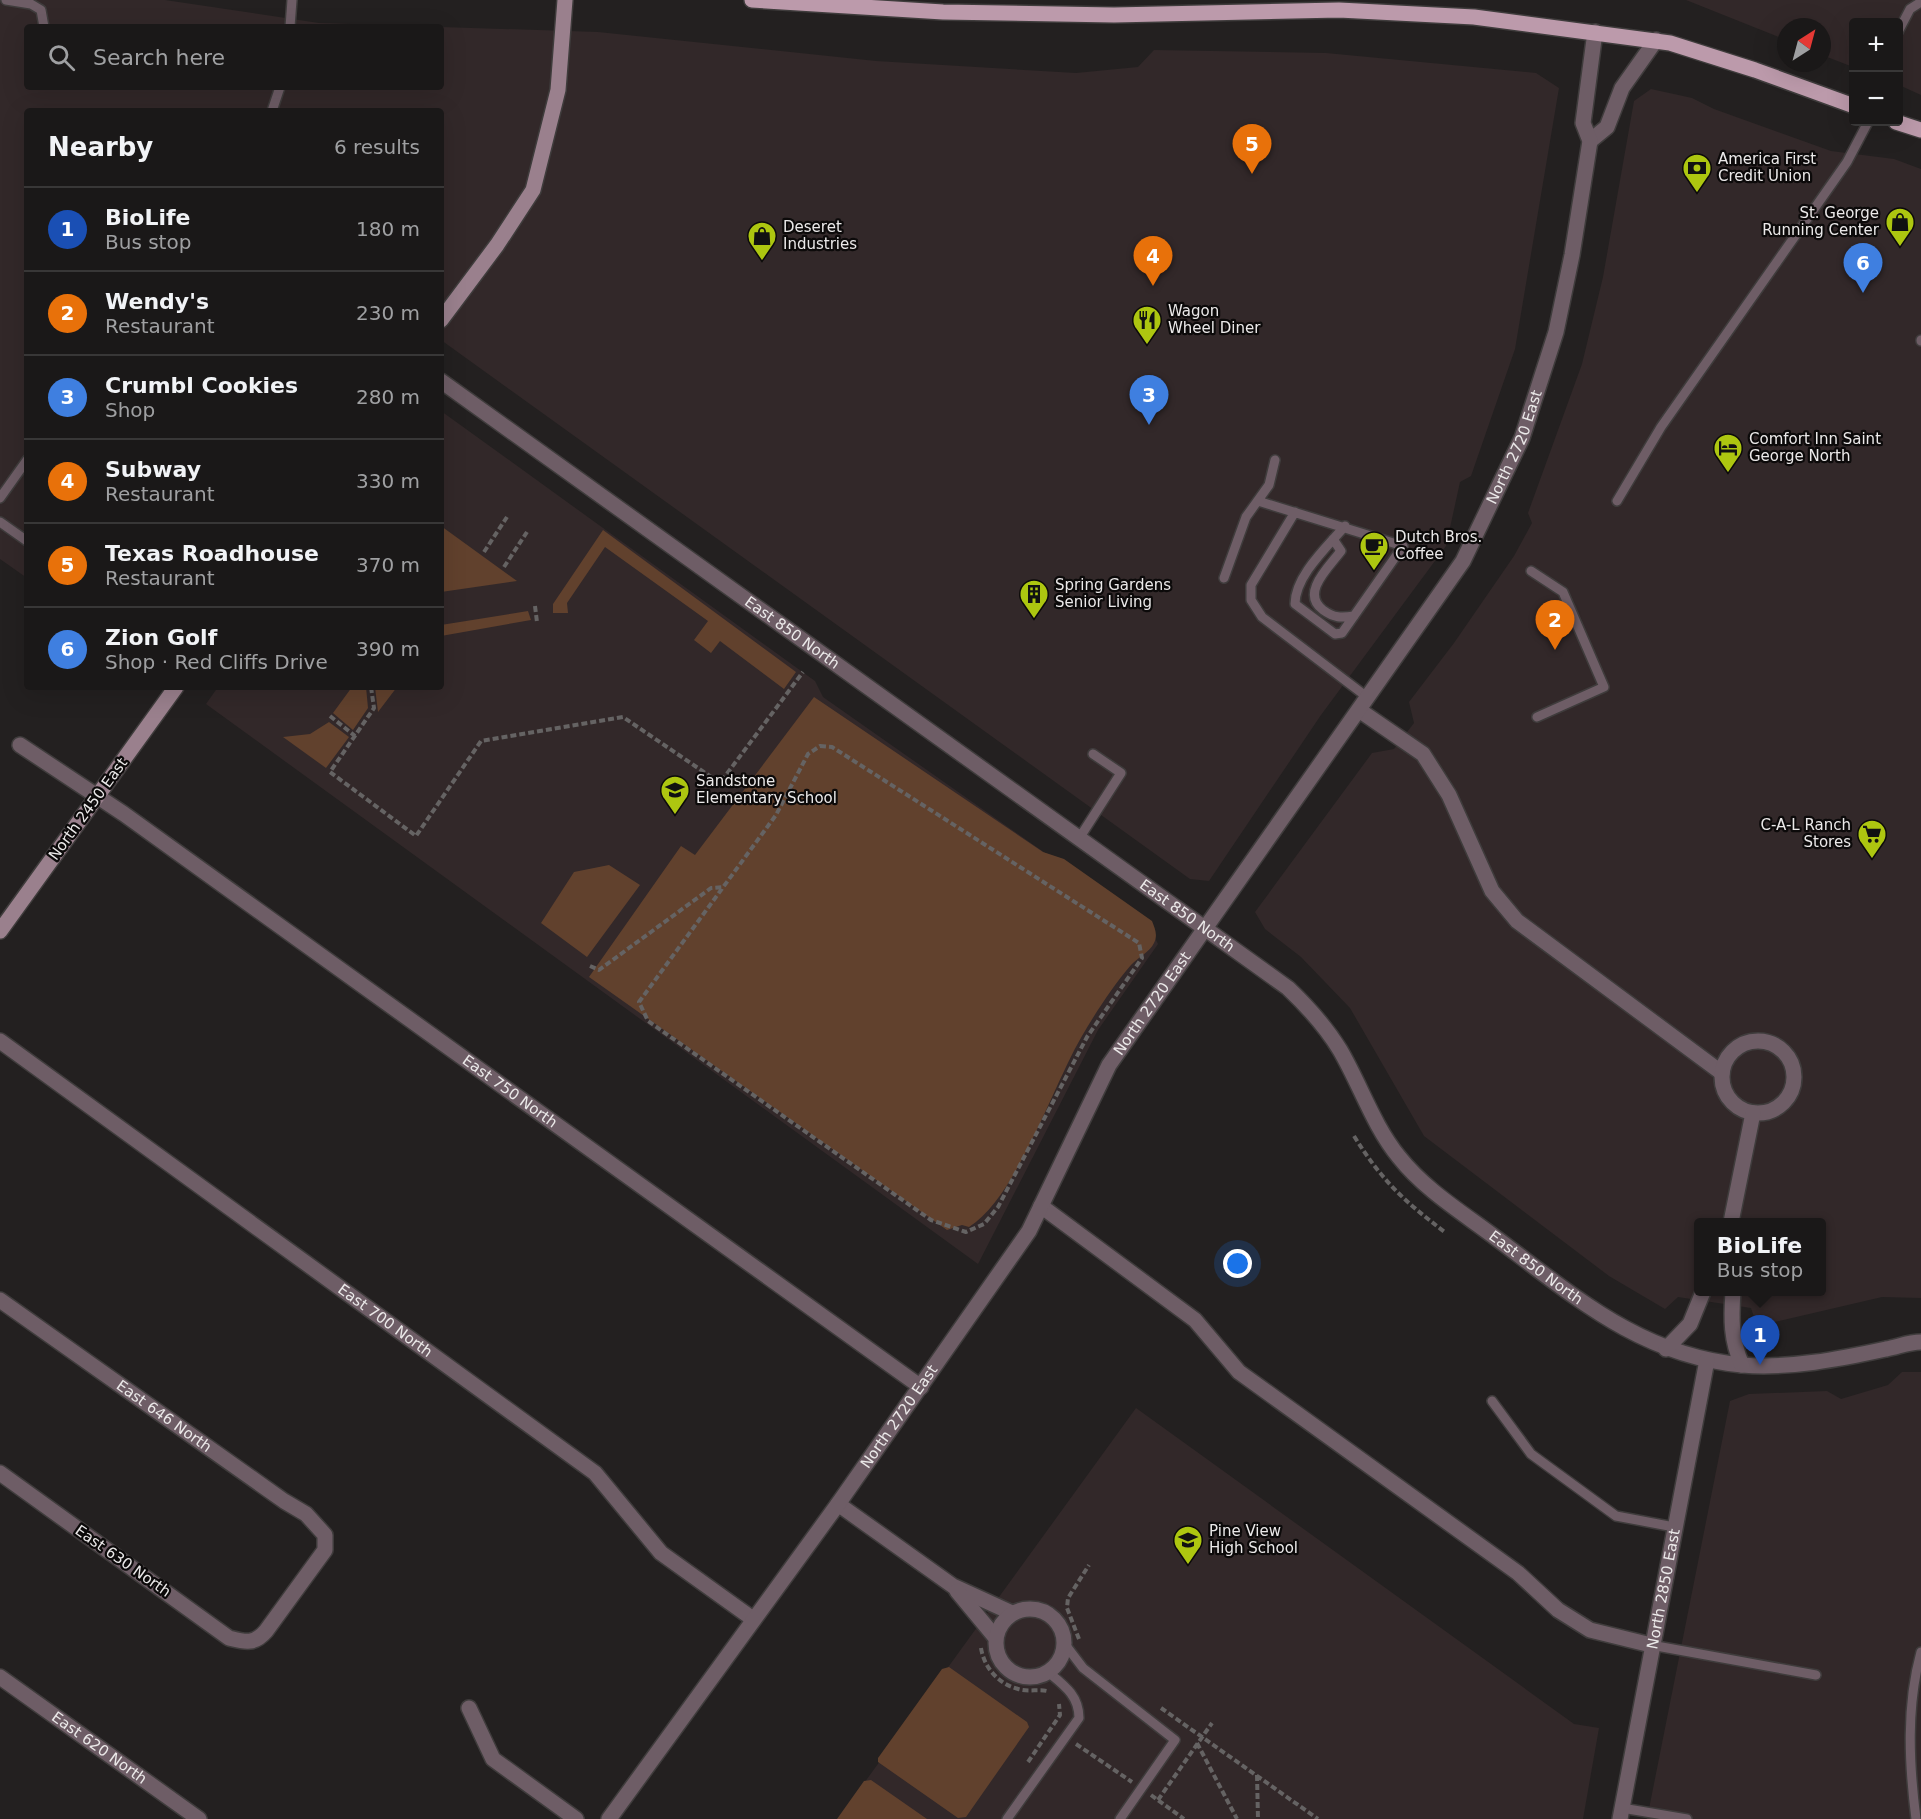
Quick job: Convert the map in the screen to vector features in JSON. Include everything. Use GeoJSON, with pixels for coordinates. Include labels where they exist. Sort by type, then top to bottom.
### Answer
{"type":"FeatureCollection","features":[{"type":"Feature","properties":{"kind":"main road"},"geometry":{"type":"LineString","coordinates":[[752,0],[943,12],[1069,14],[1339,10],[1474,17],[1656,40],[1719,57],[1849,104]]}},
{"type":"Feature","properties":{"kind":"main road"},"geometry":{"type":"LineString","coordinates":[[1903,124],[1921,130]]}},
{"type":"Feature","properties":{"kind":"street"},"geometry":{"type":"LineString","coordinates":[[444,316],[533,190],[558,90],[565,0]]}},
{"type":"Feature","properties":{"kind":"street","name":"North 2720 East"},"geometry":{"type":"LineString","coordinates":[[609,1819],[838,1504],[1029,1231],[1109,1065],[1463,561],[1522,438],[1556,332],[1572,255],[1590,141],[1583,123],[1595,32]]}},
{"type":"Feature","properties":{"kind":"street"},"geometry":{"type":"LineString","coordinates":[[1590,141],[1607,126],[1622,88],[1656,40]]}},
{"type":"Feature","properties":{"kind":"street","name":"East 850 North"},"geometry":{"type":"LineString","coordinates":[[444,383],[1281,982],[1316,1016],[1341,1051],[1377,1125],[1399,1158],[1428,1188],[1601,1316],[1666,1349],[1707,1360],[1742,1365],[1799,1363],[1921,1342]]}},
{"type":"Feature","properties":{"kind":"street","name":"North 2450 East"},"geometry":{"type":"LineString","coordinates":[[0,931],[174,690]]}},
{"type":"Feature","properties":{"kind":"street"},"geometry":{"type":"LineString","coordinates":[[1363,704],[1423,754],[1449,795],[1492,891],[1517,921],[1722,1073]]}},
{"type":"Feature","properties":{"kind":"street","name":"East 750 North"},"geometry":{"type":"LineString","coordinates":[[20,745],[98,796],[921,1387]]}},
{"type":"Feature","properties":{"kind":"street","name":"East 700 North"},"geometry":{"type":"LineString","coordinates":[[0,1041],[595,1473],[661,1553],[753,1619]]}},
{"type":"Feature","properties":{"kind":"street"},"geometry":{"type":"LineString","coordinates":[[1755,1041],[1768,1042],[1779,1047],[1788,1057],[1793,1068],[1794,1081],[1786,1100],[1768,1112],[1753,1113],[1735,1105],[1727,1096],[1722,1073],[1725,1061],[1733,1051],[1755,1041]]}},
{"type":"Feature","properties":{"kind":"street"},"geometry":{"type":"LineString","coordinates":[[1732,1218],[1753,1113]]}},
{"type":"Feature","properties":{"kind":"street"},"geometry":{"type":"LineString","coordinates":[[1041,1206],[1195,1320],[1239,1372],[1518,1573],[1558,1610],[1590,1630],[1651,1645]]}},
{"type":"Feature","properties":{"kind":"street"},"geometry":{"type":"LineString","coordinates":[[1666,1349],[1690,1324],[1701,1296]]}},
{"type":"Feature","properties":{"kind":"street"},"geometry":{"type":"LineString","coordinates":[[1733,1296],[1731,1328],[1734,1347],[1742,1365]]}},
{"type":"Feature","properties":{"kind":"street","name":"East 646 North"},"geometry":{"type":"LineString","coordinates":[[0,1300],[284,1501],[306,1514],[325,1534],[325,1550],[266,1631],[258,1640],[247,1643]]}},
{"type":"Feature","properties":{"kind":"street","name":"North 2850 East"},"geometry":{"type":"LineString","coordinates":[[1621,1813],[1651,1645],[1707,1360]]}},
{"type":"Feature","properties":{"kind":"street","name":"East 630 North"},"geometry":{"type":"LineString","coordinates":[[0,1473],[229,1638],[247,1643]]}},
{"type":"Feature","properties":{"kind":"street"},"geometry":{"type":"LineString","coordinates":[[838,1504],[953,1586],[1012,1613]]}},
{"type":"Feature","properties":{"kind":"street"},"geometry":{"type":"LineString","coordinates":[[953,1586],[995,1637],[999,1659],[1015,1674],[1026,1677],[1048,1672],[1072,1644],[1050,1615],[1030,1608],[1012,1613],[1004,1619],[995,1637]]}},
{"type":"Feature","properties":{"kind":"street","name":"East 620 North"},"geometry":{"type":"LineString","coordinates":[[0,1677],[199,1819]]}},
{"type":"Feature","properties":{"kind":"street"},"geometry":{"type":"LineString","coordinates":[[469,1708],[493,1759],[576,1819]]}},
{"type":"Feature","properties":{"kind":"lane"},"geometry":{"type":"LineString","coordinates":[[6,0],[31,4],[41,10],[43,24]]}},
{"type":"Feature","properties":{"kind":"lane"},"geometry":{"type":"LineString","coordinates":[[290,24],[292,0]]}},
{"type":"Feature","properties":{"kind":"lane"},"geometry":{"type":"LineString","coordinates":[[1903,24],[1910,9],[1921,2]]}},
{"type":"Feature","properties":{"kind":"lane"},"geometry":{"type":"LineString","coordinates":[[273,108],[279,90]]}},
{"type":"Feature","properties":{"kind":"lane"},"geometry":{"type":"LineString","coordinates":[[1617,501],[1661,427],[1848,162],[1866,126]]}},
{"type":"Feature","properties":{"kind":"lane"},"geometry":{"type":"LineString","coordinates":[[1224,578],[1246,517],[1269,486],[1275,460]]}},
{"type":"Feature","properties":{"kind":"lane"},"geometry":{"type":"LineString","coordinates":[[0,498],[24,464]]}},
{"type":"Feature","properties":{"kind":"lane"},"geometry":{"type":"LineString","coordinates":[[1258,501],[1345,526],[1403,546],[1342,633],[1335,634],[1296,604],[1295,591],[1345,526]]}},
{"type":"Feature","properties":{"kind":"lane"},"geometry":{"type":"LineString","coordinates":[[1296,512],[1251,585],[1251,600],[1262,617],[1363,704]]}},
{"type":"Feature","properties":{"kind":"lane"},"geometry":{"type":"LineString","coordinates":[[0,522],[24,539]]}},
{"type":"Feature","properties":{"kind":"lane"},"geometry":{"type":"LineString","coordinates":[[1333,540],[1341,551],[1315,587],[1313,596],[1317,606],[1338,618],[1354,616]]}},
{"type":"Feature","properties":{"kind":"lane"},"geometry":{"type":"LineString","coordinates":[[1531,570],[1563,592],[1604,687],[1537,717]]}},
{"type":"Feature","properties":{"kind":"lane"},"geometry":{"type":"LineString","coordinates":[[1080,837],[1120,773],[1093,754]]}},
{"type":"Feature","properties":{"kind":"lane"},"geometry":{"type":"LineString","coordinates":[[1492,1401],[1531,1454],[1616,1516],[1674,1527]]}},
{"type":"Feature","properties":{"kind":"lane"},"geometry":{"type":"LineString","coordinates":[[1072,1644],[1083,1668],[1175,1740],[1120,1819]]}},
{"type":"Feature","properties":{"kind":"lane"},"geometry":{"type":"LineString","coordinates":[[1651,1645],[1816,1675]]}},
{"type":"Feature","properties":{"kind":"lane"},"geometry":{"type":"LineString","coordinates":[[1916,1819],[1909,1760],[1917,1667],[1921,1652]]}},
{"type":"Feature","properties":{"kind":"lane"},"geometry":{"type":"LineString","coordinates":[[1007,1819],[1079,1718],[1079,1704],[1068,1688],[1048,1672]]}},
{"type":"Feature","properties":{"kind":"lane"},"geometry":{"type":"LineString","coordinates":[[1621,1813],[1686,1819]]}},
{"type":"Feature","properties":{"kind":"path"},"geometry":{"type":"LineString","coordinates":[[484,552],[507,518]]}},
{"type":"Feature","properties":{"kind":"path"},"geometry":{"type":"LineString","coordinates":[[504,567],[527,532]]}},
{"type":"Feature","properties":{"kind":"path"},"geometry":{"type":"LineString","coordinates":[[535,606],[537,622]]}},
{"type":"Feature","properties":{"kind":"path"},"geometry":{"type":"LineString","coordinates":[[371,690],[374,708],[330,772],[416,836],[481,741],[623,717],[720,783],[803,672]]}},
{"type":"Feature","properties":{"kind":"path"},"geometry":{"type":"LineString","coordinates":[[330,716],[355,736]]}},
{"type":"Feature","properties":{"kind":"path"},"geometry":{"type":"LineString","coordinates":[[590,966],[599,970],[711,888],[723,887],[776,815],[808,754],[820,746],[832,747],[1139,943],[1142,958],[1087,1037],[1014,1180],[998,1207],[984,1224],[966,1232],[931,1220],[648,1021],[639,1002],[723,887]]}},
{"type":"Feature","properties":{"kind":"path"},"geometry":{"type":"LineString","coordinates":[[1354,1136],[1382,1178],[1404,1201],[1446,1233]]}},
{"type":"Feature","properties":{"kind":"path"},"geometry":{"type":"LineString","coordinates":[[1072,1644],[1077,1628],[1067,1608],[1068,1598],[1089,1565]]}},
{"type":"Feature","properties":{"kind":"path"},"geometry":{"type":"LineString","coordinates":[[981,1644],[983,1659],[991,1672],[1002,1682],[1017,1689],[1053,1692]]}},
{"type":"Feature","properties":{"kind":"path"},"geometry":{"type":"LineString","coordinates":[[1021,1772],[1060,1715],[1058,1699]]}},
{"type":"Feature","properties":{"kind":"path"},"geometry":{"type":"LineString","coordinates":[[1160,1708],[1318,1819]]}},
{"type":"Feature","properties":{"kind":"path"},"geometry":{"type":"LineString","coordinates":[[1158,1800],[1212,1722]]}},
{"type":"Feature","properties":{"kind":"path"},"geometry":{"type":"LineString","coordinates":[[1052,1726],[1184,1819]]}},
{"type":"Feature","properties":{"kind":"path"},"geometry":{"type":"LineString","coordinates":[[1197,1742],[1237,1819]]}},
{"type":"Feature","properties":{"kind":"path"},"geometry":{"type":"LineString","coordinates":[[1257,1775],[1258,1819]]}},
{"type":"Feature","properties":{"kind":"shaded area"},"geometry":{"type":"Polygon","coordinates":[[[0,0],[165,0],[319,23],[350,24],[24,24],[24,90],[444,90],[444,27],[598,32],[876,61],[1076,73],[1138,67],[1154,50],[1326,53],[1536,73],[1559,88],[1515,349],[1471,476],[1460,482],[1446,546],[1321,715],[1209,881],[1190,879],[444,342],[444,108],[24,108],[24,576],[0,559],[0,0]]]}},
{"type":"Feature","properties":{"kind":"shaded area"},"geometry":{"type":"Polygon","coordinates":[[[1686,0],[1921,0],[1921,95],[1903,87],[1903,18],[1849,18],[1849,65],[1831,58],[1831,18],[1777,18],[1777,36],[1686,0]]]}},
{"type":"Feature","properties":{"kind":"shaded area"},"geometry":{"type":"Polygon","coordinates":[[[1651,89],[1692,98],[1714,109],[1831,151],[1894,159],[1921,169],[1921,1298],[1882,1297],[1757,1326],[1751,1308],[1678,1297],[1665,1309],[1609,1276],[1424,1136],[1350,1008],[1301,957],[1265,929],[1255,912],[1372,753],[1394,749],[1414,723],[1409,702],[1454,643],[1514,556],[1532,523],[1528,513],[1582,364],[1603,277],[1634,101],[1651,89]]]}},
{"type":"Feature","properties":{"kind":"shaded area","name":"Sandstone Elementary School"},"geometry":{"type":"Polygon","coordinates":[[[444,413],[815,681],[823,697],[1149,926],[1158,944],[1098,1030],[978,1264],[206,704],[216,690],[444,690],[444,413]]]}},
{"type":"Feature","properties":{"kind":"shaded area"},"geometry":{"type":"Polygon","coordinates":[[[444,528],[517,581],[444,592],[444,528]]]}},
{"type":"Feature","properties":{"kind":"shaded area"},"geometry":{"type":"Polygon","coordinates":[[[603,530],[796,672],[784,689],[720,641],[711,653],[694,640],[708,621],[605,547],[567,603],[568,613],[553,613],[553,604],[603,530]]]}},
{"type":"Feature","properties":{"kind":"shaded area"},"geometry":{"type":"Polygon","coordinates":[[[528,611],[531,620],[444,635],[444,625],[528,611]]]}},
{"type":"Feature","properties":{"kind":"shaded area"},"geometry":{"type":"Polygon","coordinates":[[[350,690],[366,690],[368,708],[353,730],[333,713],[350,690]]]}},
{"type":"Feature","properties":{"kind":"shaded area"},"geometry":{"type":"Polygon","coordinates":[[[375,690],[395,690],[378,712],[375,690]]]}},
{"type":"Feature","properties":{"kind":"shaded area"},"geometry":{"type":"Polygon","coordinates":[[[814,697],[1043,852],[1064,859],[1152,921],[1155,929],[1156,937],[1152,946],[1124,973],[1082,1036],[1018,1167],[1003,1192],[969,1227],[962,1225],[947,1230],[589,977],[681,846],[695,855],[814,697]]]}},
{"type":"Feature","properties":{"kind":"shaded area"},"geometry":{"type":"Polygon","coordinates":[[[329,722],[349,737],[326,768],[283,737],[310,734],[329,722]]]}},
{"type":"Feature","properties":{"kind":"shaded area"},"geometry":{"type":"Polygon","coordinates":[[[609,865],[640,885],[587,957],[541,923],[574,872],[609,865]]]}},
{"type":"Feature","properties":{"kind":"shaded area"},"geometry":{"type":"Polygon","coordinates":[[[1902,1372],[1921,1372],[1921,1819],[1647,1819],[1730,1401],[1749,1394],[1827,1391],[1841,1399],[1888,1385],[1902,1372]]]}},
{"type":"Feature","properties":{"kind":"shaded area","name":"Pine View High School"},"geometry":{"type":"Polygon","coordinates":[[[1136,1408],[1574,1724],[1599,1728],[1583,1819],[838,1819],[1136,1408]]]}},
{"type":"Feature","properties":{"kind":"shaded area"},"geometry":{"type":"Polygon","coordinates":[[[949,1667],[1027,1722],[1029,1727],[966,1817],[958,1818],[878,1762],[878,1758],[942,1669],[949,1667]]]}},
{"type":"Feature","properties":{"kind":"shaded area"},"geometry":{"type":"Polygon","coordinates":[[[871,1780],[927,1819],[837,1819],[864,1781],[871,1780]]]}},
{"type":"Feature","properties":{"kind":"place","name":"Texas Roadhouse"},"geometry":{"type":"Point","coordinates":[1252,174]}},
{"type":"Feature","properties":{"kind":"place","name":"America First Credit Union"},"geometry":{"type":"Point","coordinates":[1697,194]}},
{"type":"Feature","properties":{"kind":"place","name":"St. George Running Center"},"geometry":{"type":"Point","coordinates":[1900,248]}},
{"type":"Feature","properties":{"kind":"place","name":"Deseret Industries"},"geometry":{"type":"Point","coordinates":[762,262]}},
{"type":"Feature","properties":{"kind":"place","name":"Subway"},"geometry":{"type":"Point","coordinates":[1153,286]}},
{"type":"Feature","properties":{"kind":"place","name":"Zion Golf"},"geometry":{"type":"Point","coordinates":[1863,293]}},
{"type":"Feature","properties":{"kind":"place","name":"Wagon Wheel Diner"},"geometry":{"type":"Point","coordinates":[1147,346]}},
{"type":"Feature","properties":{"kind":"place","name":"Crumbl Cookies"},"geometry":{"type":"Point","coordinates":[1149,425]}},
{"type":"Feature","properties":{"kind":"place","name":"Comfort Inn Saint George North"},"geometry":{"type":"Point","coordinates":[1728,474]}},
{"type":"Feature","properties":{"kind":"place","name":"Dutch Bros. Coffee"},"geometry":{"type":"Point","coordinates":[1374,572]}},
{"type":"Feature","properties":{"kind":"place","name":"Spring Gardens Senior Living"},"geometry":{"type":"Point","coordinates":[1034,620]}},
{"type":"Feature","properties":{"kind":"place","name":"Wendy's"},"geometry":{"type":"Point","coordinates":[1555,650]}},
{"type":"Feature","properties":{"kind":"place","name":"Sandstone Elementary School"},"geometry":{"type":"Point","coordinates":[675,816]}},
{"type":"Feature","properties":{"kind":"place","name":"C-A-L Ranch Stores"},"geometry":{"type":"Point","coordinates":[1872,860]}},
{"type":"Feature","properties":{"kind":"place","name":"BioLife"},"geometry":{"type":"Point","coordinates":[1760,1365]}},
{"type":"Feature","properties":{"kind":"place","name":"Pine View High School"},"geometry":{"type":"Point","coordinates":[1188,1566]}}]}
